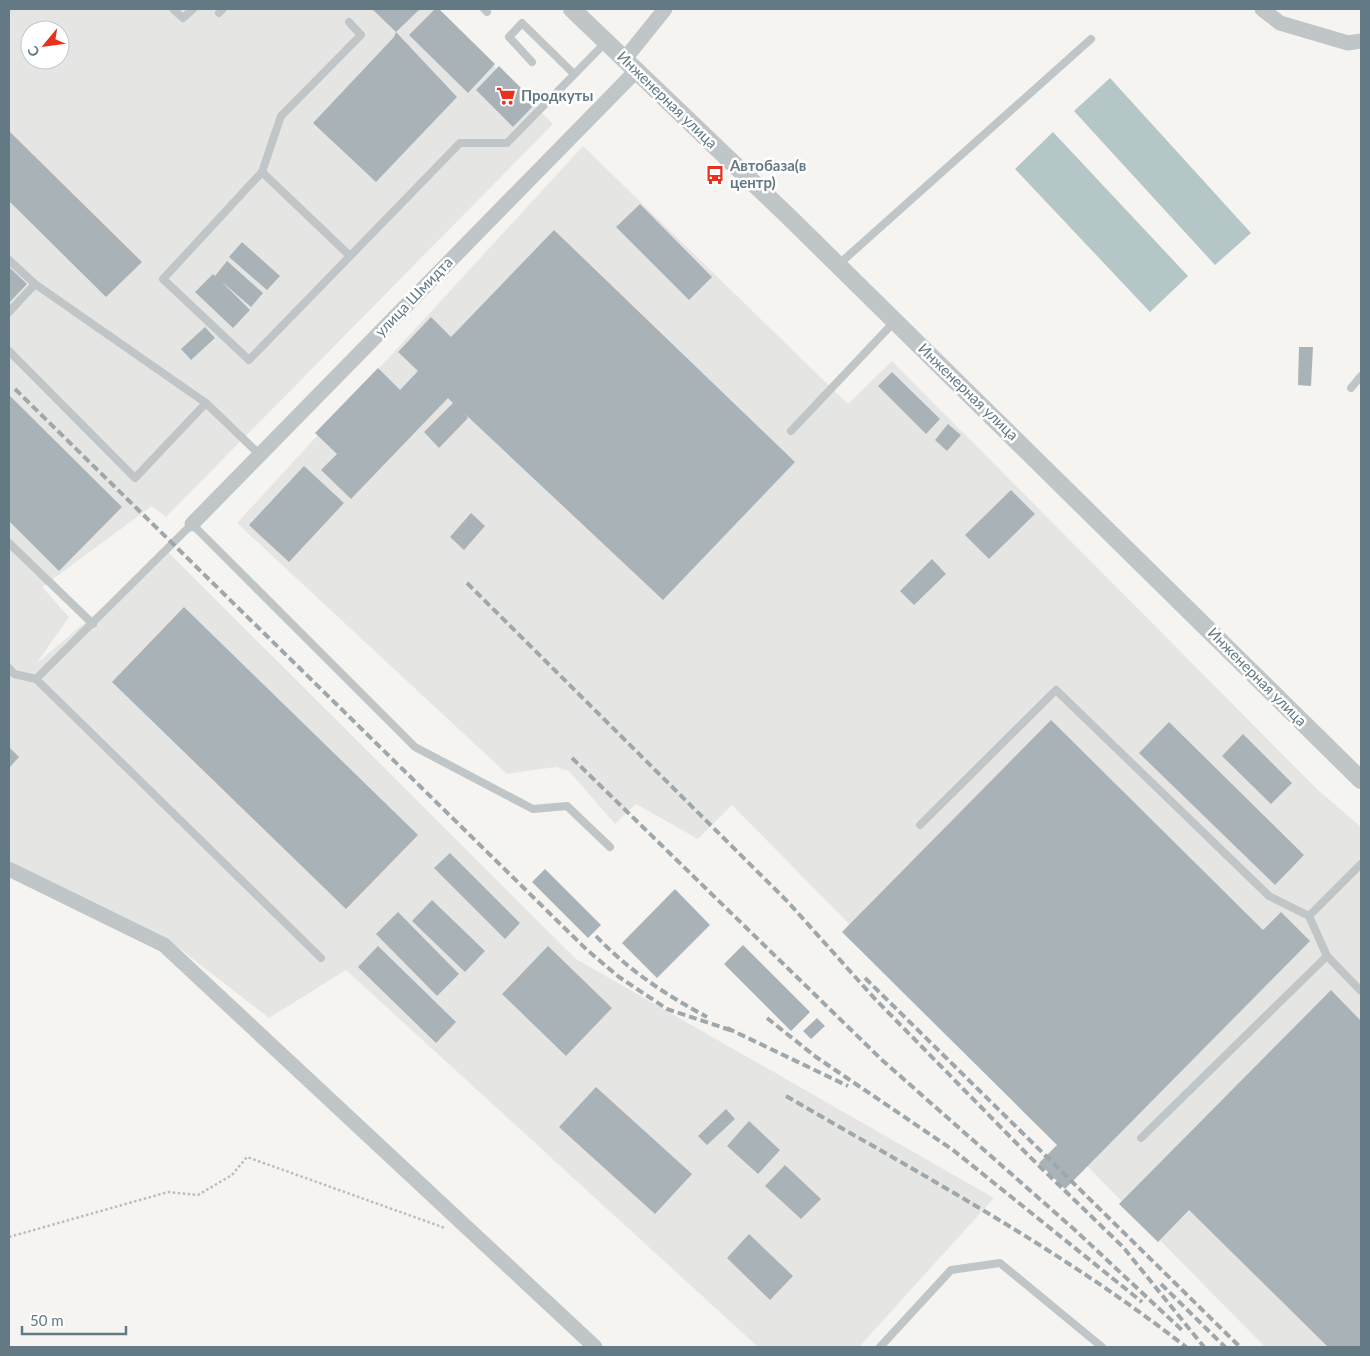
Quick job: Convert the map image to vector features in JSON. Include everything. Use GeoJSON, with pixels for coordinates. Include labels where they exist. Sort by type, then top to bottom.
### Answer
{"type":"FeatureCollection","features":[{"type":"Feature","properties":{"kind":"street","name":"Инженерная улица"},"geometry":{"type":"LineString","coordinates":[[572,9],[838,265],[1361,780]]}},
{"type":"Feature","properties":{"kind":"street"},"geometry":{"type":"LineString","coordinates":[[1262,9],[1280,23],[1348,44],[1361,41]]}},
{"type":"Feature","properties":{"kind":"street","name":"улица Шмидта"},"geometry":{"type":"LineString","coordinates":[[192,524],[630,65],[662,11]]}},
{"type":"Feature","properties":{"kind":"street"},"geometry":{"type":"LineString","coordinates":[[9,869],[164,945],[594,1347]]}},
{"type":"Feature","properties":{"kind":"lane"},"geometry":{"type":"LineString","coordinates":[[173,9],[183,18],[193,9]]}},
{"type":"Feature","properties":{"kind":"lane"},"geometry":{"type":"LineString","coordinates":[[349,22],[361,35],[281,116],[262,172],[163,279],[249,360],[460,143],[507,143],[606,42]]}},
{"type":"Feature","properties":{"kind":"lane"},"geometry":{"type":"LineString","coordinates":[[532,62],[509,37],[522,23],[574,74]]}},
{"type":"Feature","properties":{"kind":"lane"},"geometry":{"type":"LineString","coordinates":[[838,265],[1091,39]]}},
{"type":"Feature","properties":{"kind":"lane"},"geometry":{"type":"LineString","coordinates":[[262,172],[350,256]]}},
{"type":"Feature","properties":{"kind":"lane"},"geometry":{"type":"LineString","coordinates":[[9,260],[35,284],[206,403],[259,454]]}},
{"type":"Feature","properties":{"kind":"lane"},"geometry":{"type":"LineString","coordinates":[[9,312],[35,284]]}},
{"type":"Feature","properties":{"kind":"lane"},"geometry":{"type":"LineString","coordinates":[[791,431],[895,321]]}},
{"type":"Feature","properties":{"kind":"lane"},"geometry":{"type":"LineString","coordinates":[[9,351],[135,478],[206,403]]}},
{"type":"Feature","properties":{"kind":"lane"},"geometry":{"type":"LineString","coordinates":[[1351,388],[1361,376]]}},
{"type":"Feature","properties":{"kind":"lane"},"geometry":{"type":"LineString","coordinates":[[36,679],[192,524],[415,748],[533,808],[567,806],[610,847]]}},
{"type":"Feature","properties":{"kind":"lane"},"geometry":{"type":"LineString","coordinates":[[9,543],[93,624]]}},
{"type":"Feature","properties":{"kind":"lane"},"geometry":{"type":"LineString","coordinates":[[9,668],[14,674],[36,679],[321,958]]}},
{"type":"Feature","properties":{"kind":"lane"},"geometry":{"type":"LineString","coordinates":[[920,824],[1056,690],[1269,896],[1309,916],[1327,956],[1361,991]]}},
{"type":"Feature","properties":{"kind":"lane"},"geometry":{"type":"LineString","coordinates":[[1309,916],[1361,864]]}},
{"type":"Feature","properties":{"kind":"lane"},"geometry":{"type":"LineString","coordinates":[[1141,1138],[1327,956]]}},
{"type":"Feature","properties":{"kind":"lane"},"geometry":{"type":"LineString","coordinates":[[880,1347],[952,1270],[1000,1263],[1102,1347]]}},
{"type":"Feature","properties":{"kind":"path"},"geometry":{"type":"LineString","coordinates":[[9,1237],[168,1192],[198,1195],[232,1175],[247,1157],[452,1230]]}},
{"type":"Feature","properties":{"kind":"shaded area"},"geometry":{"type":"Polygon","coordinates":[[[9,9],[435,9],[553,124],[166,517],[152,506],[42,587],[69,617],[36,664],[168,552],[576,959],[994,1198],[859,1347],[758,1347],[346,970],[269,1018],[171,942],[9,860],[9,9]]]}},
{"type":"Feature","properties":{"kind":"shaded area"},"geometry":{"type":"Polygon","coordinates":[[[1110,78],[1251,233],[1215,265],[1074,111],[1110,78]]]}},
{"type":"Feature","properties":{"kind":"shaded area"},"geometry":{"type":"Polygon","coordinates":[[[1053,132],[1188,276],[1150,312],[1015,169],[1053,132]]]}},
{"type":"Feature","properties":{"kind":"shaded area"},"geometry":{"type":"Polygon","coordinates":[[[583,146],[848,404],[892,361],[1317,789],[1361,827],[1361,1347],[1265,1347],[732,805],[698,839],[636,804],[615,824],[569,771],[556,767],[507,774],[237,523],[583,146]]]}},
{"type":"Feature","properties":{"kind":"building"},"geometry":{"type":"Polygon","coordinates":[[[372,9],[420,9],[396,32],[372,9]]]}},
{"type":"Feature","properties":{"kind":"building"},"geometry":{"type":"Polygon","coordinates":[[[435,9],[439,9],[495,64],[468,93],[409,35],[435,9]]]}},
{"type":"Feature","properties":{"kind":"building"},"geometry":{"type":"Polygon","coordinates":[[[396,32],[457,97],[376,182],[313,123],[394,37],[396,32]]]}},
{"type":"Feature","properties":{"kind":"building","name":"Продкуты"},"geometry":{"type":"Polygon","coordinates":[[[499,66],[536,103],[513,127],[476,90],[499,66]]]}},
{"type":"Feature","properties":{"kind":"building"},"geometry":{"type":"Polygon","coordinates":[[[9,131],[142,262],[106,297],[9,201],[9,131]]]}},
{"type":"Feature","properties":{"kind":"building"},"geometry":{"type":"Polygon","coordinates":[[[640,204],[712,277],[689,300],[616,227],[640,204]]]}},
{"type":"Feature","properties":{"kind":"building"},"geometry":{"type":"Polygon","coordinates":[[[554,230],[795,462],[663,600],[465,414],[468,418],[439,448],[424,432],[453,403],[448,398],[351,499],[321,470],[337,454],[315,433],[378,368],[400,390],[418,371],[398,352],[431,317],[451,337],[554,230]]]}},
{"type":"Feature","properties":{"kind":"building"},"geometry":{"type":"Polygon","coordinates":[[[242,242],[280,276],[267,290],[229,257],[242,242]]]}},
{"type":"Feature","properties":{"kind":"building"},"geometry":{"type":"Polygon","coordinates":[[[227,261],[263,293],[251,307],[221,281],[250,310],[233,328],[195,292],[213,274],[215,276],[227,261]]]}},
{"type":"Feature","properties":{"kind":"building"},"geometry":{"type":"Polygon","coordinates":[[[9,267],[27,284],[9,303],[9,267]]]}},
{"type":"Feature","properties":{"kind":"building"},"geometry":{"type":"Polygon","coordinates":[[[205,327],[215,338],[191,360],[181,349],[205,327]]]}},
{"type":"Feature","properties":{"kind":"building"},"geometry":{"type":"Polygon","coordinates":[[[1299,347],[1313,347],[1311,386],[1298,385],[1299,347]]]}},
{"type":"Feature","properties":{"kind":"building"},"geometry":{"type":"Polygon","coordinates":[[[892,372],[940,419],[926,434],[878,386],[892,372]]]}},
{"type":"Feature","properties":{"kind":"building"},"geometry":{"type":"Polygon","coordinates":[[[9,395],[122,507],[59,571],[9,521],[9,395]]]}},
{"type":"Feature","properties":{"kind":"building"},"geometry":{"type":"Polygon","coordinates":[[[948,424],[961,435],[947,451],[935,440],[948,424]]]}},
{"type":"Feature","properties":{"kind":"building"},"geometry":{"type":"Polygon","coordinates":[[[304,466],[344,503],[289,562],[249,525],[304,466]]]}},
{"type":"Feature","properties":{"kind":"building"},"geometry":{"type":"Polygon","coordinates":[[[1011,490],[1035,514],[989,559],[965,535],[1011,490]]]}},
{"type":"Feature","properties":{"kind":"building"},"geometry":{"type":"Polygon","coordinates":[[[471,513],[485,526],[464,550],[450,537],[471,513]]]}},
{"type":"Feature","properties":{"kind":"building"},"geometry":{"type":"Polygon","coordinates":[[[932,559],[946,574],[914,605],[900,591],[932,559]]]}},
{"type":"Feature","properties":{"kind":"building"},"geometry":{"type":"Polygon","coordinates":[[[184,607],[418,835],[346,909],[112,682],[184,607]]]}},
{"type":"Feature","properties":{"kind":"building"},"geometry":{"type":"Polygon","coordinates":[[[1051,720],[1263,930],[1281,912],[1310,941],[1065,1189],[1039,1163],[1057,1145],[842,932],[1051,720]]]}},
{"type":"Feature","properties":{"kind":"building"},"geometry":{"type":"Polygon","coordinates":[[[1169,722],[1304,855],[1275,885],[1139,753],[1169,722]]]}},
{"type":"Feature","properties":{"kind":"building"},"geometry":{"type":"Polygon","coordinates":[[[1243,734],[1292,783],[1271,804],[1222,756],[1243,734]]]}},
{"type":"Feature","properties":{"kind":"building"},"geometry":{"type":"Polygon","coordinates":[[[9,747],[19,757],[9,768],[9,747]]]}},
{"type":"Feature","properties":{"kind":"building"},"geometry":{"type":"Polygon","coordinates":[[[450,853],[520,923],[505,939],[434,868],[450,853]]]}},
{"type":"Feature","properties":{"kind":"building"},"geometry":{"type":"Polygon","coordinates":[[[545,869],[601,925],[588,938],[532,882],[545,869]]]}},
{"type":"Feature","properties":{"kind":"building"},"geometry":{"type":"Polygon","coordinates":[[[675,889],[710,925],[657,978],[622,943],[675,889]]]}},
{"type":"Feature","properties":{"kind":"building"},"geometry":{"type":"Polygon","coordinates":[[[432,900],[485,951],[465,972],[412,921],[432,900]]]}},
{"type":"Feature","properties":{"kind":"building"},"geometry":{"type":"Polygon","coordinates":[[[398,912],[459,974],[437,996],[376,934],[398,912]]]}},
{"type":"Feature","properties":{"kind":"building"},"geometry":{"type":"Polygon","coordinates":[[[743,945],[810,1012],[791,1031],[724,964],[743,945]]]}},
{"type":"Feature","properties":{"kind":"building"},"geometry":{"type":"Polygon","coordinates":[[[378,946],[456,1022],[436,1043],[358,967],[378,946]]]}},
{"type":"Feature","properties":{"kind":"building"},"geometry":{"type":"Polygon","coordinates":[[[548,946],[612,1008],[566,1056],[502,994],[548,946]]]}},
{"type":"Feature","properties":{"kind":"building"},"geometry":{"type":"Polygon","coordinates":[[[1331,990],[1361,1021],[1361,1347],[1328,1347],[1189,1210],[1158,1242],[1119,1204],[1331,990]]]}},
{"type":"Feature","properties":{"kind":"building"},"geometry":{"type":"Polygon","coordinates":[[[817,1018],[825,1026],[811,1039],[803,1031],[817,1018]]]}},
{"type":"Feature","properties":{"kind":"building"},"geometry":{"type":"Polygon","coordinates":[[[596,1087],[692,1174],[655,1214],[559,1127],[596,1087]]]}},
{"type":"Feature","properties":{"kind":"building"},"geometry":{"type":"Polygon","coordinates":[[[726,1109],[735,1119],[707,1145],[698,1136],[726,1109]]]}},
{"type":"Feature","properties":{"kind":"building"},"geometry":{"type":"Polygon","coordinates":[[[749,1121],[780,1150],[758,1174],[727,1146],[749,1121]]]}},
{"type":"Feature","properties":{"kind":"building"},"geometry":{"type":"Polygon","coordinates":[[[785,1165],[821,1199],[801,1219],[765,1186],[785,1165]]]}},
{"type":"Feature","properties":{"kind":"building"},"geometry":{"type":"Polygon","coordinates":[[[749,1234],[793,1276],[770,1300],[727,1258],[749,1234]]]}},
{"type":"Feature","properties":{"kind":"railway"},"geometry":{"type":"LineString","coordinates":[[15,389],[587,950],[619,977],[667,1009],[733,1031]]}},
{"type":"Feature","properties":{"kind":"railway"},"geometry":{"type":"LineString","coordinates":[[467,583],[788,902],[875,999],[1029,1156],[1123,1247],[1204,1347]]}},
{"type":"Feature","properties":{"kind":"railway"},"geometry":{"type":"LineString","coordinates":[[572,758],[882,1060],[1076,1231],[1184,1332]]}},
{"type":"Feature","properties":{"kind":"railway"},"geometry":{"type":"LineString","coordinates":[[596,936],[634,971],[677,1000],[707,1017]]}},
{"type":"Feature","properties":{"kind":"railway"},"geometry":{"type":"LineString","coordinates":[[865,978],[1240,1347]]}},
{"type":"Feature","properties":{"kind":"railway"},"geometry":{"type":"LineString","coordinates":[[767,1018],[816,1057],[953,1150],[1142,1302]]}},
{"type":"Feature","properties":{"kind":"railway"},"geometry":{"type":"LineString","coordinates":[[727,1028],[848,1086]]}},
{"type":"Feature","properties":{"kind":"railway"},"geometry":{"type":"LineString","coordinates":[[786,1096],[1041,1246],[1139,1312],[1186,1347]]}},
{"type":"Feature","properties":{"kind":"railway"},"geometry":{"type":"LineString","coordinates":[[1161,1284],[1225,1347]]}},
{"type":"Feature","properties":{"kind":"place","name":"Продкуты"},"geometry":{"type":"Point","coordinates":[506,96]}},
{"type":"Feature","properties":{"kind":"place","name":"Автобаза(в центр)"},"geometry":{"type":"Point","coordinates":[715,175]}}]}
